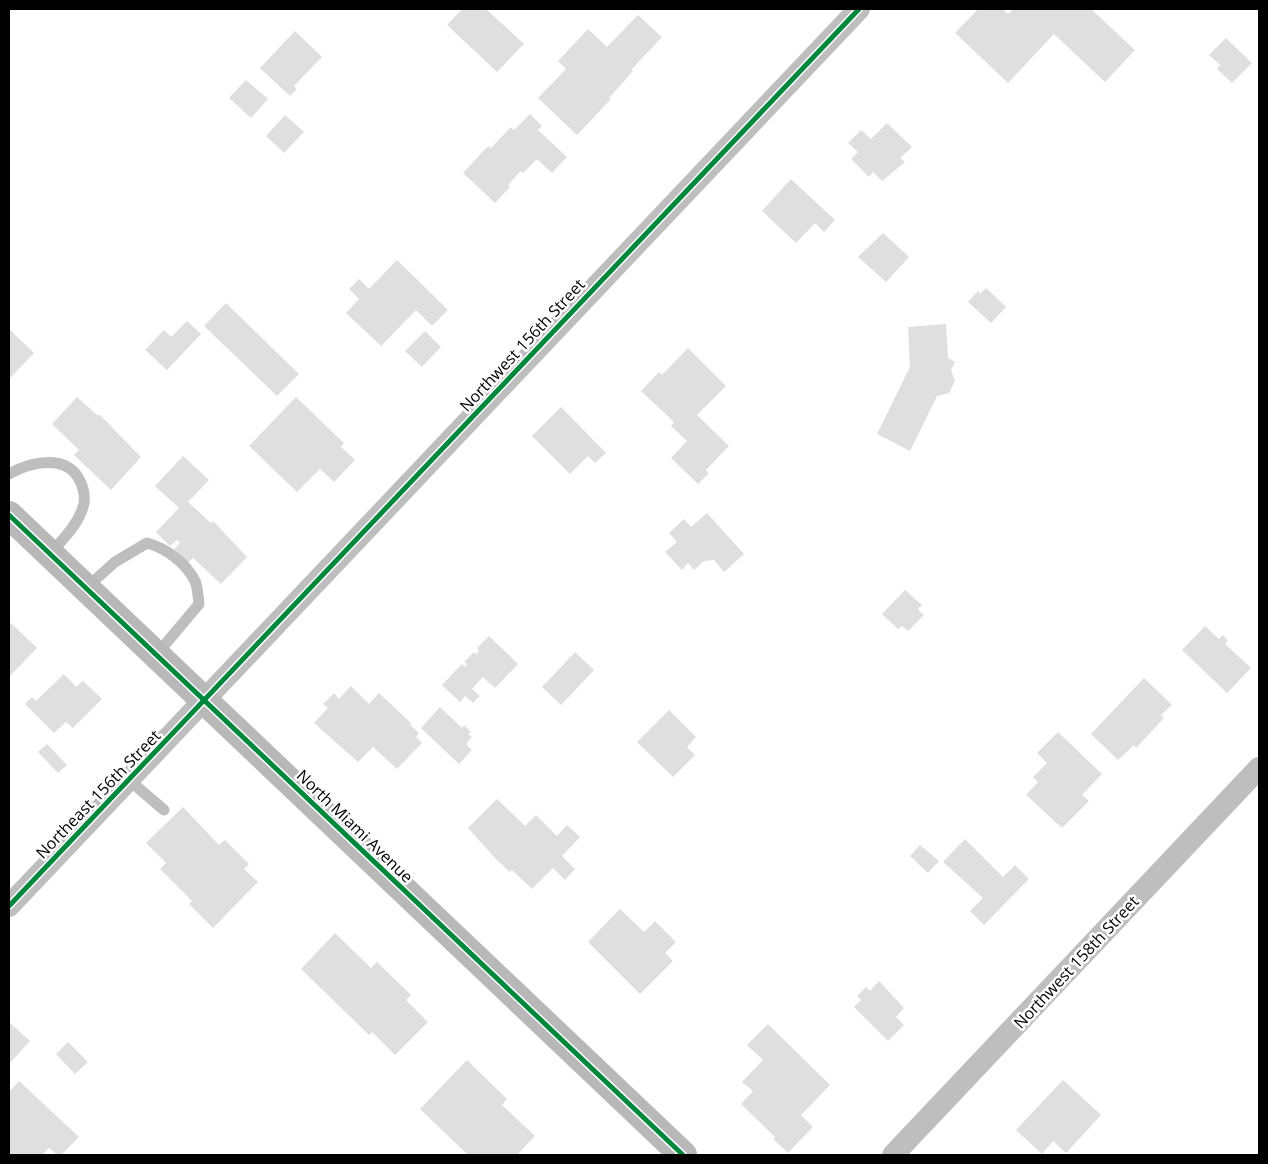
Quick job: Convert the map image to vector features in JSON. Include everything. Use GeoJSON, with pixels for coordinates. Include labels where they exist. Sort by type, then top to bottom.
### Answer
{"type":"FeatureCollection","features":[{"type":"Feature","properties":{"kind":"street","name":"Northwest 156th Street"},"geometry":{"type":"LineString","coordinates":[[205,700],[858,9]]}},
{"type":"Feature","properties":{"kind":"street","name":"North Miami Avenue"},"geometry":{"type":"LineString","coordinates":[[9,515],[683,1155]]}},
{"type":"Feature","properties":{"kind":"street","name":"Northeast 156th Street"},"geometry":{"type":"LineString","coordinates":[[9,906],[205,700]]}},
{"type":"Feature","properties":{"kind":"street","name":"Northwest 158th Street"},"geometry":{"type":"LineString","coordinates":[[893,1155],[1259,768]]}},
{"type":"Feature","properties":{"kind":"lane"},"geometry":{"type":"LineString","coordinates":[[9,474],[27,465],[57,463],[69,467],[78,476],[83,487],[85,500],[81,512],[50,554]]}},
{"type":"Feature","properties":{"kind":"lane"},"geometry":{"type":"LineString","coordinates":[[86,588],[116,562],[147,543],[165,550],[175,558],[195,581],[199,604],[157,654]]}},
{"type":"Feature","properties":{"kind":"lane"},"geometry":{"type":"LineString","coordinates":[[129,780],[164,810]]}},
{"type":"Feature","properties":{"kind":"building"},"geometry":{"type":"Polygon","coordinates":[[[462,9],[486,9],[524,44],[497,72],[447,25],[462,9]]]}},
{"type":"Feature","properties":{"kind":"building"},"geometry":{"type":"Polygon","coordinates":[[[978,9],[1002,9],[1008,14],[1014,9],[1091,9],[1135,50],[1105,82],[1054,34],[1008,83],[955,33],[978,9]]]}},
{"type":"Feature","properties":{"kind":"building"},"geometry":{"type":"Polygon","coordinates":[[[638,15],[662,37],[631,70],[633,71],[609,98],[611,99],[577,135],[538,98],[566,69],[558,61],[588,29],[607,47],[638,15]]]}},
{"type":"Feature","properties":{"kind":"building"},"geometry":{"type":"Polygon","coordinates":[[[295,31],[322,57],[294,86],[297,89],[290,96],[260,68],[295,31]]]}},
{"type":"Feature","properties":{"kind":"building"},"geometry":{"type":"Polygon","coordinates":[[[1226,38],[1252,63],[1232,83],[1217,69],[1220,65],[1209,55],[1226,38]]]}},
{"type":"Feature","properties":{"kind":"building"},"geometry":{"type":"Polygon","coordinates":[[[246,80],[268,99],[251,118],[229,98],[246,80]]]}},
{"type":"Feature","properties":{"kind":"building"},"geometry":{"type":"Polygon","coordinates":[[[530,114],[542,126],[538,130],[567,157],[552,173],[537,159],[523,173],[521,171],[508,185],[510,187],[495,203],[463,173],[488,146],[491,148],[511,127],[514,130],[530,114]]]}},
{"type":"Feature","properties":{"kind":"building"},"geometry":{"type":"Polygon","coordinates":[[[285,115],[304,132],[284,153],[266,136],[285,115]]]}},
{"type":"Feature","properties":{"kind":"building"},"geometry":{"type":"Polygon","coordinates":[[[887,123],[912,147],[900,158],[905,162],[882,181],[873,172],[869,177],[851,159],[858,152],[848,143],[861,130],[871,139],[887,123]]]}},
{"type":"Feature","properties":{"kind":"building"},"geometry":{"type":"Polygon","coordinates":[[[791,179],[835,220],[824,232],[815,223],[796,243],[762,211],[791,179]]]}},
{"type":"Feature","properties":{"kind":"building"},"geometry":{"type":"Polygon","coordinates":[[[883,233],[909,257],[886,282],[858,257],[883,233]]]}},
{"type":"Feature","properties":{"kind":"building"},"geometry":{"type":"Polygon","coordinates":[[[397,260],[448,310],[432,326],[416,310],[381,346],[346,313],[359,299],[349,289],[359,279],[369,289],[397,260]]]}},
{"type":"Feature","properties":{"kind":"building"},"geometry":{"type":"Polygon","coordinates":[[[986,288],[1006,307],[991,323],[968,302],[978,291],[980,294],[986,288]]]}},
{"type":"Feature","properties":{"kind":"building"},"geometry":{"type":"Polygon","coordinates":[[[226,303],[299,374],[277,396],[204,326],[226,303]]]}},
{"type":"Feature","properties":{"kind":"building"},"geometry":{"type":"Polygon","coordinates":[[[187,321],[201,334],[167,370],[145,350],[164,330],[171,337],[187,321]]]}},
{"type":"Feature","properties":{"kind":"building"},"geometry":{"type":"Polygon","coordinates":[[[946,324],[948,358],[955,362],[951,370],[955,381],[949,393],[937,396],[910,451],[877,434],[910,367],[908,327],[946,324]]]}},
{"type":"Feature","properties":{"kind":"building"},"geometry":{"type":"Polygon","coordinates":[[[9,329],[34,353],[9,379],[9,329]]]}},
{"type":"Feature","properties":{"kind":"building"},"geometry":{"type":"Polygon","coordinates":[[[425,331],[441,347],[422,367],[405,351],[425,331]]]}},
{"type":"Feature","properties":{"kind":"building"},"geometry":{"type":"Polygon","coordinates":[[[688,348],[726,386],[697,415],[729,446],[706,470],[709,473],[698,484],[671,458],[687,441],[671,426],[674,422],[641,391],[659,372],[662,375],[688,348]]]}},
{"type":"Feature","properties":{"kind":"building"},"geometry":{"type":"Polygon","coordinates":[[[77,397],[98,416],[99,414],[141,457],[111,490],[74,455],[79,450],[52,424],[77,397]]]}},
{"type":"Feature","properties":{"kind":"building"},"geometry":{"type":"Polygon","coordinates":[[[296,397],[344,443],[341,447],[355,460],[334,482],[320,469],[297,492],[249,446],[296,397]]]}},
{"type":"Feature","properties":{"kind":"building"},"geometry":{"type":"Polygon","coordinates":[[[561,407],[606,453],[595,463],[588,456],[570,474],[532,436],[561,407]]]}},
{"type":"Feature","properties":{"kind":"building"},"geometry":{"type":"Polygon","coordinates":[[[183,456],[209,480],[188,502],[211,523],[213,521],[247,557],[221,584],[193,558],[188,563],[174,549],[180,543],[177,540],[170,546],[156,532],[179,508],[155,486],[183,456]]]}},
{"type":"Feature","properties":{"kind":"building"},"geometry":{"type":"Polygon","coordinates":[[[707,513],[744,554],[724,572],[714,560],[704,561],[694,570],[688,563],[682,570],[665,552],[677,542],[669,533],[684,519],[691,527],[707,513]]]}},
{"type":"Feature","properties":{"kind":"building"},"geometry":{"type":"Polygon","coordinates":[[[905,590],[922,605],[918,609],[924,615],[908,631],[902,626],[898,629],[882,614],[905,590]]]}},
{"type":"Feature","properties":{"kind":"building"},"geometry":{"type":"Polygon","coordinates":[[[11,623],[37,648],[9,677],[9,625],[11,623]]]}},
{"type":"Feature","properties":{"kind":"building"},"geometry":{"type":"Polygon","coordinates":[[[1205,626],[1219,639],[1223,635],[1228,641],[1225,644],[1251,668],[1227,693],[1182,650],[1205,626]]]}},
{"type":"Feature","properties":{"kind":"building"},"geometry":{"type":"Polygon","coordinates":[[[489,636],[518,664],[495,688],[483,677],[472,689],[480,696],[473,703],[465,696],[460,702],[442,685],[462,664],[465,667],[467,664],[464,662],[474,652],[476,654],[479,651],[477,648],[489,636]]]}},
{"type":"Feature","properties":{"kind":"building"},"geometry":{"type":"Polygon","coordinates":[[[575,652],[594,670],[561,705],[542,687],[575,652]]]}},
{"type":"Feature","properties":{"kind":"building"},"geometry":{"type":"Polygon","coordinates":[[[64,674],[76,687],[83,681],[102,699],[73,728],[66,722],[54,733],[25,704],[32,697],[36,701],[64,674]]]}},
{"type":"Feature","properties":{"kind":"building"},"geometry":{"type":"Polygon","coordinates":[[[1144,678],[1172,705],[1161,715],[1164,718],[1136,748],[1134,745],[1118,760],[1091,734],[1144,678]]]}},
{"type":"Feature","properties":{"kind":"building"},"geometry":{"type":"Polygon","coordinates":[[[351,686],[369,704],[379,693],[419,733],[416,737],[422,743],[397,769],[373,747],[358,762],[314,723],[328,708],[323,704],[334,693],[339,699],[351,686]]]}},
{"type":"Feature","properties":{"kind":"building"},"geometry":{"type":"Polygon","coordinates":[[[440,707],[462,728],[464,725],[471,732],[468,734],[472,737],[466,744],[472,750],[459,764],[421,728],[440,707]]]}},
{"type":"Feature","properties":{"kind":"building"},"geometry":{"type":"Polygon","coordinates":[[[669,710],[696,737],[687,747],[695,755],[673,777],[637,742],[669,710]]]}},
{"type":"Feature","properties":{"kind":"building"},"geometry":{"type":"Polygon","coordinates":[[[1058,732],[1102,774],[1082,795],[1089,801],[1062,828],[1026,795],[1038,782],[1033,777],[1047,763],[1037,753],[1058,732]]]}},
{"type":"Feature","properties":{"kind":"building"},"geometry":{"type":"Polygon","coordinates":[[[47,744],[67,765],[58,773],[38,752],[47,744]]]}},
{"type":"Feature","properties":{"kind":"building"},"geometry":{"type":"Polygon","coordinates":[[[497,799],[525,826],[536,815],[557,836],[567,825],[580,837],[562,856],[575,869],[565,880],[553,868],[532,889],[512,870],[510,872],[497,860],[468,828],[497,799]]]}},
{"type":"Feature","properties":{"kind":"building"},"geometry":{"type":"Polygon","coordinates":[[[183,807],[219,845],[225,840],[249,864],[244,869],[258,882],[213,928],[189,904],[192,901],[160,869],[166,863],[146,843],[183,807]]]}},
{"type":"Feature","properties":{"kind":"building"},"geometry":{"type":"Polygon","coordinates":[[[965,839],[1003,877],[1015,865],[1029,879],[984,925],[970,911],[983,898],[943,862],[965,839]]]}},
{"type":"Feature","properties":{"kind":"building"},"geometry":{"type":"Polygon","coordinates":[[[920,845],[939,861],[928,873],[910,856],[920,845]]]}},
{"type":"Feature","properties":{"kind":"building"},"geometry":{"type":"Polygon","coordinates":[[[620,909],[644,932],[655,921],[676,942],[665,953],[673,961],[640,994],[588,942],[620,909]]]}},
{"type":"Feature","properties":{"kind":"building"},"geometry":{"type":"Polygon","coordinates":[[[335,933],[371,968],[377,962],[411,995],[406,1000],[428,1022],[395,1055],[372,1032],[369,1035],[301,969],[335,933]]]}},
{"type":"Feature","properties":{"kind":"building"},"geometry":{"type":"Polygon","coordinates":[[[879,981],[904,1008],[896,1017],[904,1025],[888,1041],[854,1007],[861,1000],[857,996],[866,987],[870,991],[879,981]]]}},
{"type":"Feature","properties":{"kind":"building"},"geometry":{"type":"Polygon","coordinates":[[[9,1022],[30,1041],[9,1064],[9,1022]]]}},
{"type":"Feature","properties":{"kind":"building"},"geometry":{"type":"Polygon","coordinates":[[[768,1024],[830,1085],[801,1115],[813,1127],[788,1153],[773,1139],[775,1137],[741,1104],[753,1091],[742,1082],[763,1060],[747,1045],[768,1024]]]}},
{"type":"Feature","properties":{"kind":"building"},"geometry":{"type":"Polygon","coordinates":[[[68,1042],[88,1062],[75,1074],[56,1054],[68,1042]]]}},
{"type":"Feature","properties":{"kind":"building"},"geometry":{"type":"Polygon","coordinates":[[[467,1060],[507,1099],[502,1105],[535,1136],[517,1155],[468,1155],[420,1109],[467,1060]]]}},
{"type":"Feature","properties":{"kind":"building"},"geometry":{"type":"Polygon","coordinates":[[[1063,1080],[1101,1115],[1066,1153],[1053,1141],[1042,1154],[1016,1130],[1063,1080]]]}},
{"type":"Feature","properties":{"kind":"building"},"geometry":{"type":"Polygon","coordinates":[[[19,1081],[79,1137],[61,1155],[58,1155],[49,1148],[42,1155],[9,1154],[9,1089],[10,1091],[19,1081]]]}},
{"type":"Feature","properties":{"kind":"cycle path"},"geometry":{"type":"LineString","coordinates":[[9,906],[859,9]]}},
{"type":"Feature","properties":{"kind":"cycle path"},"geometry":{"type":"LineString","coordinates":[[9,515],[683,1155]]}}]}
